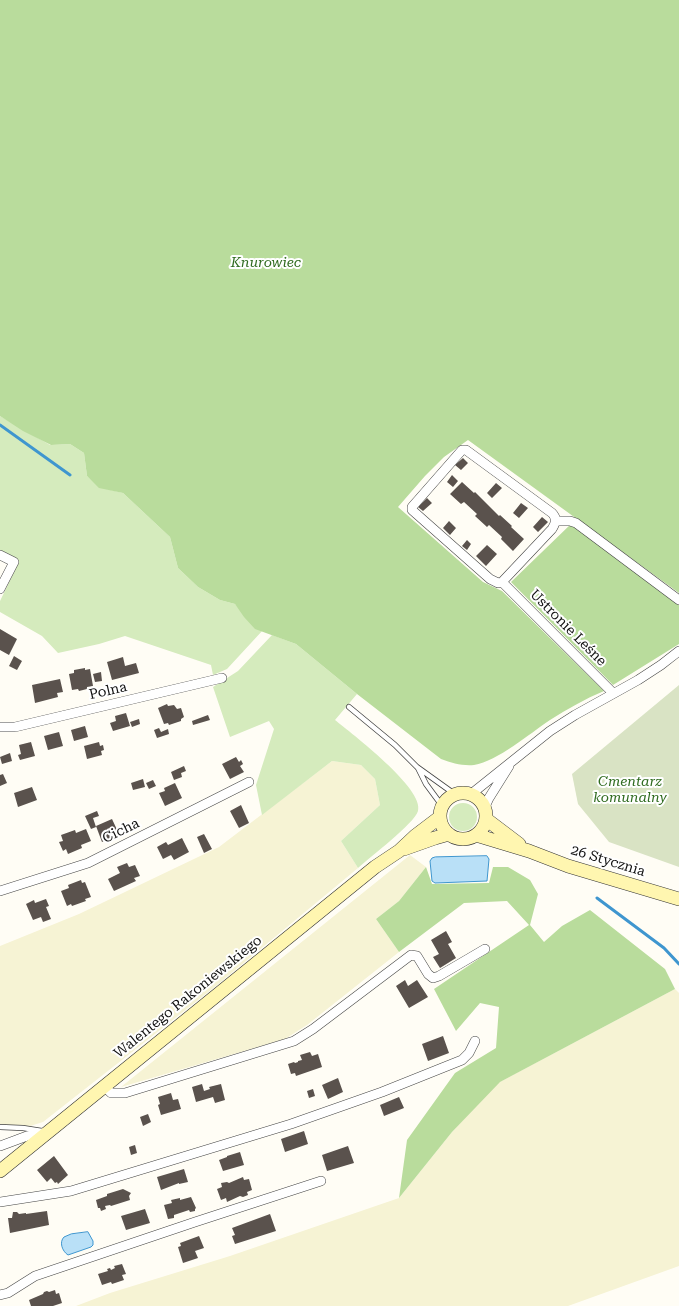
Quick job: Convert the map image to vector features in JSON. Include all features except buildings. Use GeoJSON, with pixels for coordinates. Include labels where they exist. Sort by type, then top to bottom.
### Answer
{"type":"FeatureCollection","features":[{"type":"Feature","properties":{"kind":"street","name":"Ustronie Leśne"},"geometry":{"type":"LineString","coordinates":[[556,521],[552,513],[466,450],[460,451],[412,507],[412,510],[490,579],[495,582],[502,582],[613,694]]}},
{"type":"Feature","properties":{"kind":"street"},"geometry":{"type":"LineString","coordinates":[[502,582],[552,529],[556,521],[570,521],[576,523],[679,600]]}},
{"type":"Feature","properties":{"kind":"street"},"geometry":{"type":"LineString","coordinates":[[0,555],[14,562],[0,589]]}},
{"type":"Feature","properties":{"kind":"street"},"geometry":{"type":"LineString","coordinates":[[470,795],[493,775],[511,763],[528,747],[550,731],[648,673],[679,651]]}},
{"type":"Feature","properties":{"kind":"street","name":"Polna"},"geometry":{"type":"LineString","coordinates":[[0,727],[15,727],[222,678]]}},
{"type":"Feature","properties":{"kind":"street"},"geometry":{"type":"LineString","coordinates":[[485,814],[479,800],[470,795],[456,795],[448,799],[442,812],[442,824],[449,834],[460,839],[465,839],[476,835],[483,828],[489,798],[511,763]]}},
{"type":"Feature","properties":{"kind":"street","name":"Cicha"},"geometry":{"type":"LineString","coordinates":[[0,891],[88,863],[249,782]]}},
{"type":"Feature","properties":{"kind":"street","name":"Walentego Rakoniewskiego"},"geometry":{"type":"LineString","coordinates":[[0,1171],[375,867],[399,851],[442,812]]}},
{"type":"Feature","properties":{"kind":"street","name":"26 Stycznia"},"geometry":{"type":"LineString","coordinates":[[485,814],[529,851]]}},
{"type":"Feature","properties":{"kind":"street","name":"Walentego Rakoniewskiego"},"geometry":{"type":"LineString","coordinates":[[399,851],[449,834]]}},
{"type":"Feature","properties":{"kind":"street","name":"26 Stycznia"},"geometry":{"type":"LineString","coordinates":[[476,835],[679,899]]}},
{"type":"Feature","properties":{"kind":"street"},"geometry":{"type":"LineString","coordinates":[[104,1086],[111,1093],[125,1093],[294,1041],[313,1029],[411,955],[417,956],[428,974],[433,978],[440,976],[485,949]]}},
{"type":"Feature","properties":{"kind":"street"},"geometry":{"type":"LineString","coordinates":[[0,1202],[71,1191],[291,1124],[382,1092],[462,1060],[469,1053],[475,1041]]}},
{"type":"Feature","properties":{"kind":"street"},"geometry":{"type":"LineString","coordinates":[[0,1146],[26,1136],[48,1132]]}},
{"type":"Feature","properties":{"kind":"street"},"geometry":{"type":"LineString","coordinates":[[0,1295],[8,1293],[36,1276],[321,1181]]}},
{"type":"Feature","properties":{"kind":"lane"},"geometry":{"type":"LineString","coordinates":[[349,707],[395,745],[417,767],[456,795]]}},
{"type":"Feature","properties":{"kind":"lane"},"geometry":{"type":"LineString","coordinates":[[417,767],[442,812]]}},
{"type":"Feature","properties":{"kind":"lane"},"geometry":{"type":"LineString","coordinates":[[0,1127],[23,1128],[48,1132]]}},
{"type":"Feature","properties":{"kind":"shaded area"},"geometry":{"type":"Polygon","coordinates":[[[332,761],[361,765],[375,779],[380,805],[341,841],[358,868],[216,986],[43,1122],[30,1126],[0,1125],[0,946],[79,914],[219,847],[332,761]]]}},
{"type":"Feature","properties":{"kind":"shaded area"},"geometry":{"type":"Polygon","coordinates":[[[410,855],[426,867],[399,901],[376,919],[399,952],[307,1025],[285,1039],[121,1087],[410,855]]]}},
{"type":"Feature","properties":{"kind":"shaded area"},"geometry":{"type":"Polygon","coordinates":[[[675,989],[679,993],[679,1266],[568,1306],[76,1306],[110,1293],[230,1256],[399,1198],[452,1132],[494,1085],[675,989]]]}},
{"type":"Feature","properties":{"kind":"green space","name":"Knurowiec"},"geometry":{"type":"Polygon","coordinates":[[[0,0],[679,0],[679,593],[468,440],[444,457],[398,507],[483,582],[502,591],[604,691],[563,712],[503,753],[493,758],[474,765],[453,763],[441,759],[357,694],[296,644],[255,629],[235,604],[220,600],[198,587],[178,568],[170,537],[123,493],[99,488],[87,476],[84,453],[70,444],[51,445],[23,431],[0,416],[0,0]]]}},
{"type":"Feature","properties":{"kind":"green space"},"geometry":{"type":"Polygon","coordinates":[[[0,416],[50,445],[70,444],[84,453],[87,476],[99,487],[123,493],[170,537],[178,568],[198,587],[220,600],[235,604],[263,630],[227,669],[213,675],[211,665],[125,636],[99,644],[58,653],[42,636],[0,612],[0,601],[19,562],[0,551],[0,416]]]}},
{"type":"Feature","properties":{"kind":"green space"},"geometry":{"type":"Polygon","coordinates":[[[572,523],[679,605],[679,644],[613,685],[511,582],[572,523]]]}},
{"type":"Feature","properties":{"kind":"green space"},"geometry":{"type":"Polygon","coordinates":[[[272,635],[296,644],[357,694],[335,720],[385,762],[410,789],[417,801],[418,811],[409,824],[358,868],[341,841],[380,805],[375,779],[361,765],[332,761],[262,815],[256,785],[274,729],[269,721],[230,737],[213,687],[238,671],[272,635]]]}},
{"type":"Feature","properties":{"kind":"green space","name":"Cmentarz komunalny"},"geometry":{"type":"Polygon","coordinates":[[[679,685],[679,867],[609,842],[578,804],[572,774],[679,685]]]}},
{"type":"Feature","properties":{"kind":"green space"},"geometry":{"type":"Polygon","coordinates":[[[463,803],[469,804],[473,807],[476,811],[476,823],[473,827],[469,830],[463,831],[457,830],[453,827],[450,823],[449,817],[450,811],[453,807],[457,804],[463,803]]]}},
{"type":"Feature","properties":{"kind":"green space"},"geometry":{"type":"Polygon","coordinates":[[[426,867],[432,884],[489,883],[493,867],[508,867],[530,880],[538,894],[530,925],[544,942],[562,926],[590,910],[665,969],[675,989],[500,1082],[452,1132],[399,1198],[407,1140],[455,1073],[496,1048],[499,1007],[480,1003],[456,1031],[434,989],[529,925],[507,901],[464,903],[399,952],[376,919],[399,901],[426,867]]]}},
{"type":"Feature","properties":{"kind":"water"},"geometry":{"type":"Polygon","coordinates":[[[487,856],[489,859],[487,881],[435,883],[432,881],[430,861],[432,858],[487,856]]]}},
{"type":"Feature","properties":{"kind":"water"},"geometry":{"type":"Polygon","coordinates":[[[88,1232],[93,1241],[93,1245],[68,1255],[61,1244],[62,1239],[71,1234],[88,1232]]]}},
{"type":"Feature","properties":{"kind":"waterway"},"geometry":{"type":"LineString","coordinates":[[0,425],[70,475]]}},
{"type":"Feature","properties":{"kind":"waterway"},"geometry":{"type":"LineString","coordinates":[[597,898],[664,948],[679,964]]}}]}
